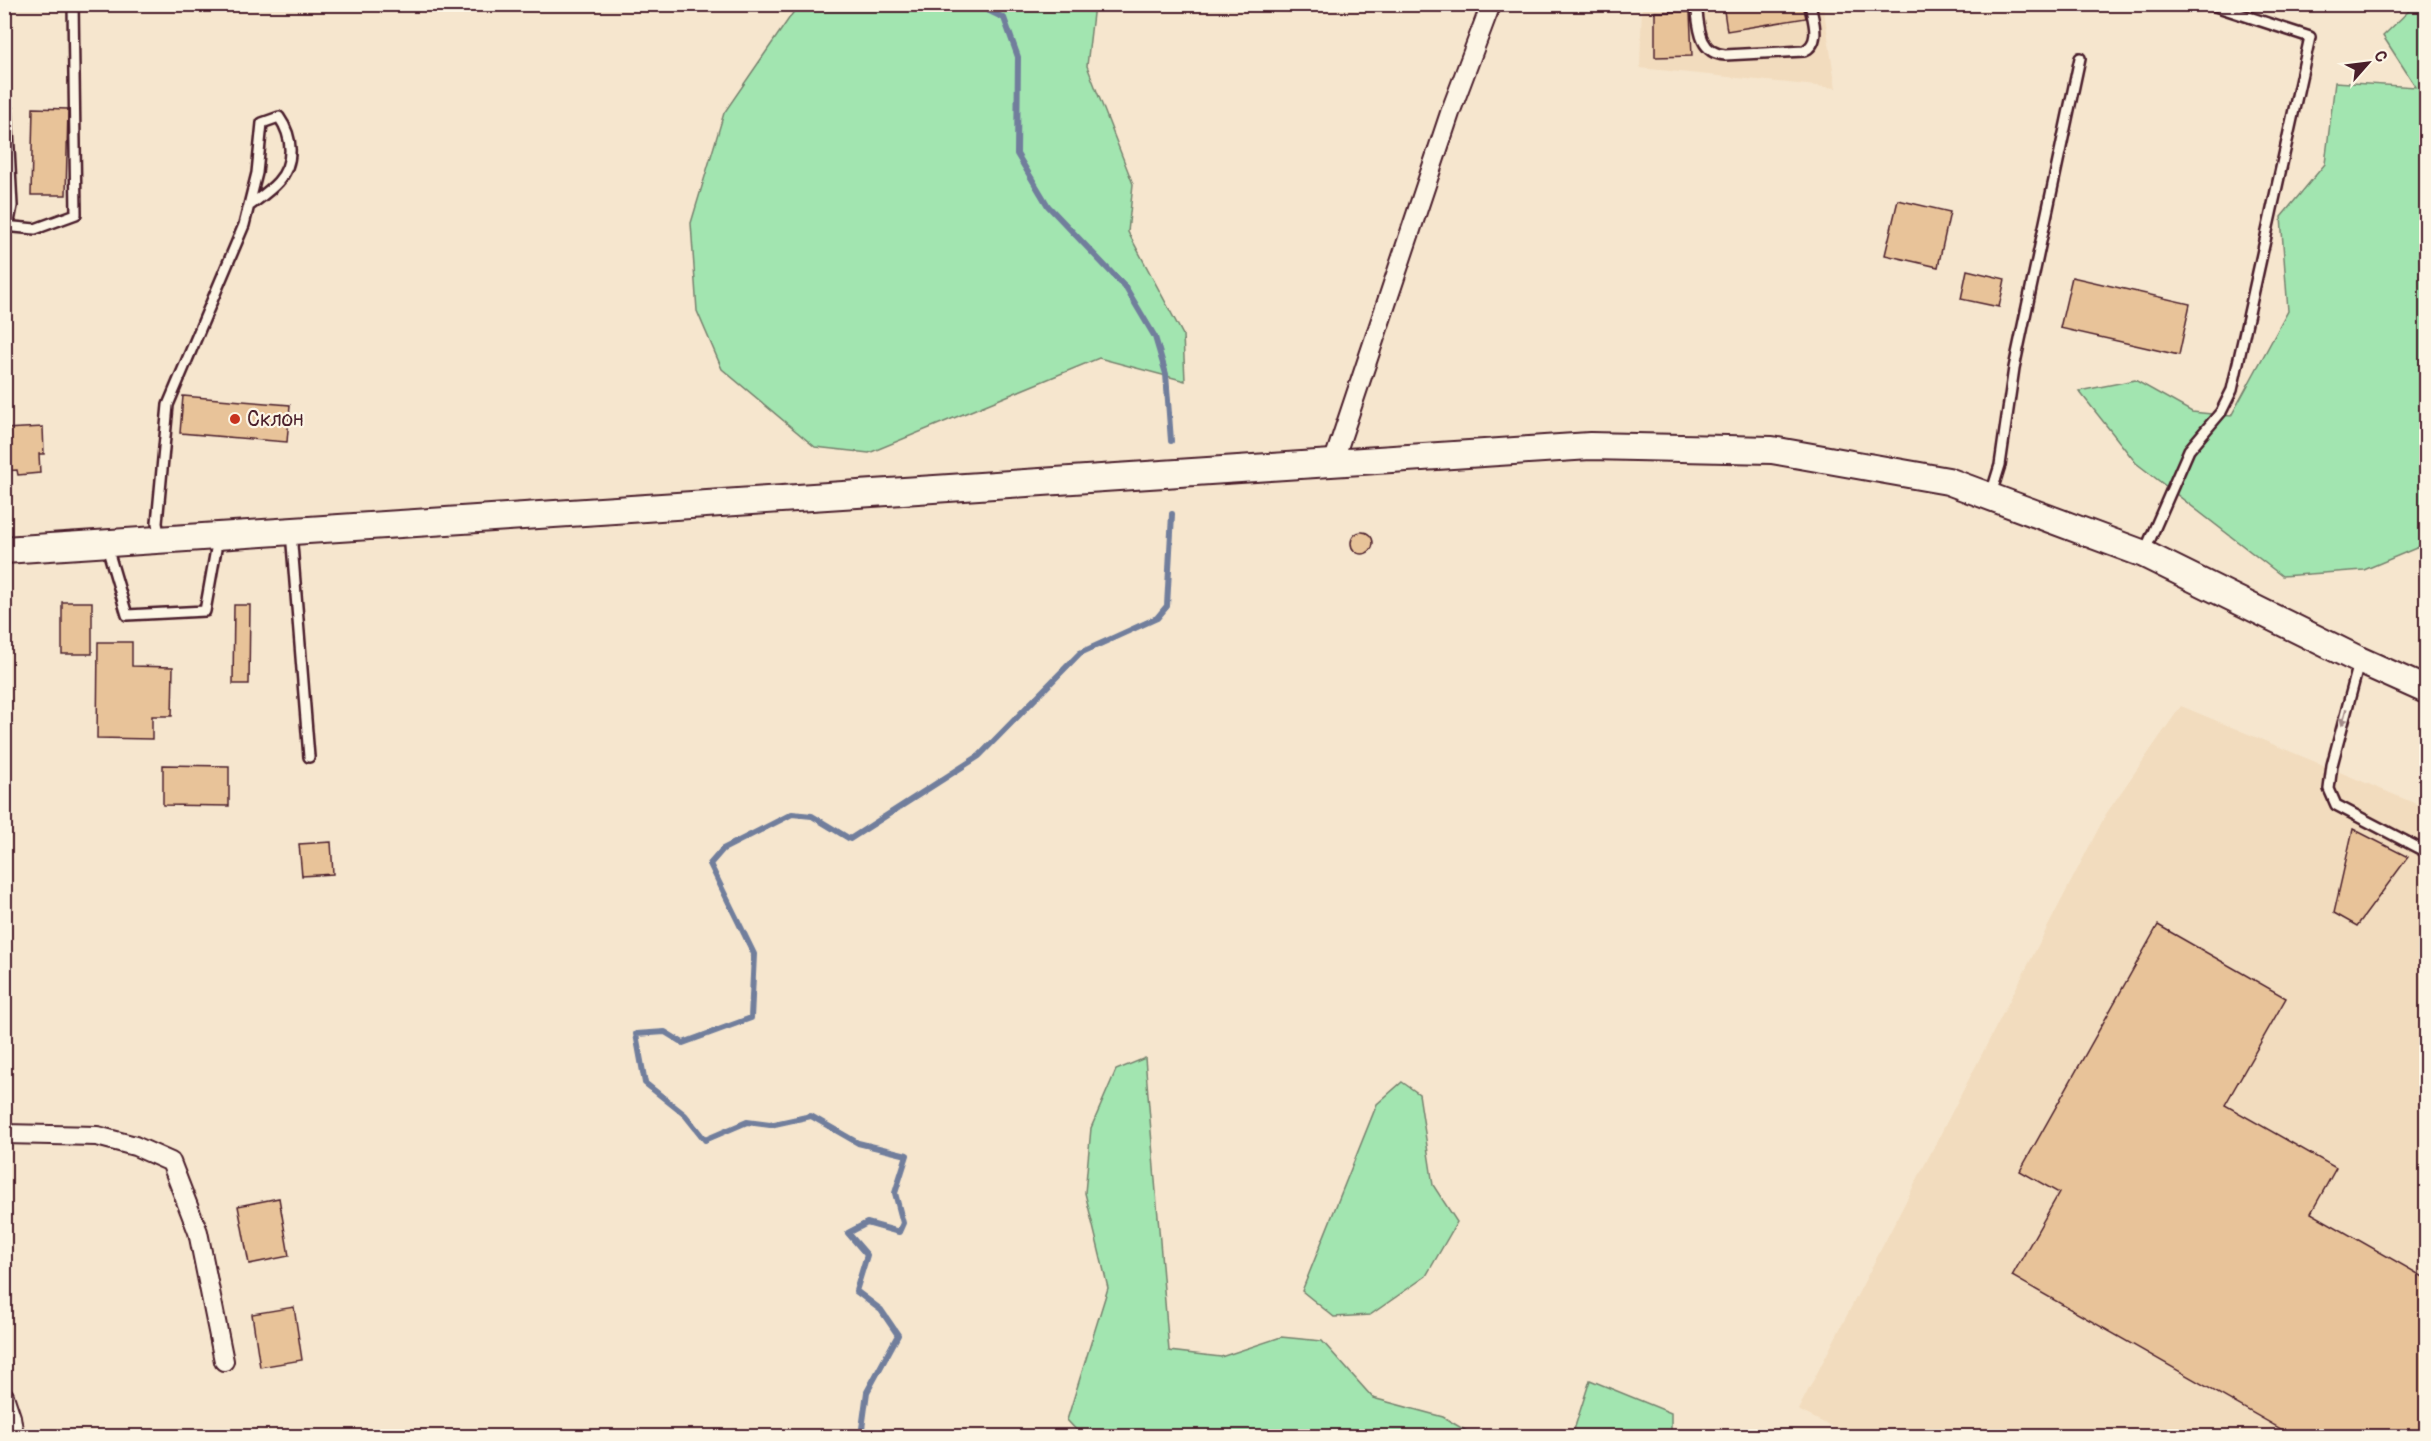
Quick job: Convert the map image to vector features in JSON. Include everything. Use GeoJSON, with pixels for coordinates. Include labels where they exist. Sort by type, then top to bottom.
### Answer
{"type":"FeatureCollection","features":[{"type":"Feature","properties":{"kind":"main road"},"geometry":{"type":"LineString","coordinates":[[4,550],[1590,446],[1772,450],[1948,481],[1990,496],[2144,554],[2359,660],[2427,690]]}},
{"type":"Feature","properties":{"kind":"street"},"geometry":{"type":"LineString","coordinates":[[1333,463],[1450,113],[1491,4]]}},
{"type":"Feature","properties":{"kind":"street"},"geometry":{"type":"LineString","coordinates":[[4,1134],[97,1136],[135,1146],[171,1162],[198,1232],[224,1361]]}},
{"type":"Feature","properties":{"kind":"street"},"geometry":{"type":"LineString","coordinates":[[4,1396],[11,1417],[14,1437]]}},
{"type":"Feature","properties":{"kind":"lane"},"geometry":{"type":"LineString","coordinates":[[7,110],[12,206],[6,226],[34,229],[76,214],[73,4]]}},
{"type":"Feature","properties":{"kind":"lane"},"geometry":{"type":"LineString","coordinates":[[1696,4],[1704,44],[1713,52],[1725,55],[1808,49],[1815,34],[1810,4]]}},
{"type":"Feature","properties":{"kind":"lane"},"geometry":{"type":"LineString","coordinates":[[2144,554],[2189,450],[2221,412],[2232,390],[2310,38],[2209,4]]}},
{"type":"Feature","properties":{"kind":"lane"},"geometry":{"type":"LineString","coordinates":[[1990,496],[2000,465],[2013,368],[2080,58]]}},
{"type":"Feature","properties":{"kind":"lane"},"geometry":{"type":"LineString","coordinates":[[160,541],[157,523],[168,405],[244,225],[257,173],[262,123],[279,117],[288,129],[291,157],[279,182],[249,206]]}},
{"type":"Feature","properties":{"kind":"lane"},"geometry":{"type":"LineString","coordinates":[[291,532],[309,757]]}},
{"type":"Feature","properties":{"kind":"lane"},"geometry":{"type":"LineString","coordinates":[[106,544],[128,615],[205,611],[218,537]]}},
{"type":"Feature","properties":{"kind":"lane"},"geometry":{"type":"LineString","coordinates":[[2359,660],[2332,765],[2329,789],[2336,805],[2427,852]]}},
{"type":"Feature","properties":{"kind":"shaded area"},"geometry":{"type":"Polygon","coordinates":[[[1642,5],[1823,5],[1836,88],[1640,68],[1642,5]]]}},
{"type":"Feature","properties":{"kind":"shaded area"},"geometry":{"type":"Polygon","coordinates":[[[2181,706],[2426,808],[2426,1436],[1850,1436],[1798,1410],[2106,814],[2181,706]]]}},
{"type":"Feature","properties":{"kind":"green space"},"geometry":{"type":"Polygon","coordinates":[[[799,4],[1094,5],[1087,66],[1133,184],[1128,232],[1183,335],[1185,381],[1099,358],[869,453],[815,447],[722,369],[697,311],[691,223],[724,113],[799,4]]]}},
{"type":"Feature","properties":{"kind":"green space"},"geometry":{"type":"Polygon","coordinates":[[[2415,5],[2426,5],[2426,421],[2423,424],[2426,429],[2426,544],[2364,570],[2282,576],[2136,463],[2079,391],[2135,380],[2192,412],[2231,416],[2288,311],[2281,217],[2325,164],[2335,82],[2416,87],[2383,36],[2415,5]]]}},
{"type":"Feature","properties":{"kind":"green space"},"geometry":{"type":"Polygon","coordinates":[[[1145,1058],[1169,1351],[1221,1357],[1281,1337],[1322,1341],[1373,1398],[1443,1417],[1475,1436],[1082,1436],[1067,1420],[1108,1288],[1085,1193],[1091,1128],[1116,1070],[1145,1058]]]}},
{"type":"Feature","properties":{"kind":"green space"},"geometry":{"type":"Polygon","coordinates":[[[1402,1082],[1419,1094],[1433,1185],[1457,1222],[1426,1276],[1370,1315],[1334,1317],[1302,1291],[1377,1104],[1402,1082]]]}},
{"type":"Feature","properties":{"kind":"green space"},"geometry":{"type":"Polygon","coordinates":[[[1590,1380],[1671,1413],[1671,1436],[1572,1436],[1590,1380]]]}},
{"type":"Feature","properties":{"kind":"building"},"geometry":{"type":"Polygon","coordinates":[[[1723,4],[1803,4],[1806,18],[1727,31],[1723,4]]]}},
{"type":"Feature","properties":{"kind":"building"},"geometry":{"type":"Polygon","coordinates":[[[1655,12],[1690,12],[1692,56],[1655,57],[1655,12]]]}},
{"type":"Feature","properties":{"kind":"building"},"geometry":{"type":"Polygon","coordinates":[[[33,108],[68,109],[66,195],[31,195],[33,108]]]}},
{"type":"Feature","properties":{"kind":"building"},"geometry":{"type":"Polygon","coordinates":[[[1898,200],[1950,212],[1938,267],[1885,255],[1898,200]]]}},
{"type":"Feature","properties":{"kind":"building"},"geometry":{"type":"Polygon","coordinates":[[[1967,270],[2005,279],[1999,307],[1961,299],[1967,270]]]}},
{"type":"Feature","properties":{"kind":"building"},"geometry":{"type":"Polygon","coordinates":[[[2072,277],[2190,304],[2179,355],[2060,328],[2072,277]]]}},
{"type":"Feature","properties":{"kind":"building","name":"Склон"},"geometry":{"type":"Polygon","coordinates":[[[183,396],[290,405],[287,442],[180,433],[183,396]]]}},
{"type":"Feature","properties":{"kind":"building"},"geometry":{"type":"Polygon","coordinates":[[[43,427],[44,454],[39,454],[40,473],[18,475],[17,470],[4,471],[4,429],[43,427]]]}},
{"type":"Feature","properties":{"kind":"building"},"geometry":{"type":"Polygon","coordinates":[[[1362,532],[1370,535],[1373,543],[1370,551],[1362,554],[1354,551],[1351,543],[1354,535],[1362,532]]]}},
{"type":"Feature","properties":{"kind":"building"},"geometry":{"type":"Polygon","coordinates":[[[62,602],[92,602],[92,654],[62,654],[62,602]]]}},
{"type":"Feature","properties":{"kind":"building"},"geometry":{"type":"Polygon","coordinates":[[[234,605],[250,605],[249,684],[233,684],[234,605]]]}},
{"type":"Feature","properties":{"kind":"building"},"geometry":{"type":"Polygon","coordinates":[[[98,642],[132,642],[132,666],[173,667],[172,716],[152,716],[152,739],[97,738],[98,642]]]}},
{"type":"Feature","properties":{"kind":"building"},"geometry":{"type":"Polygon","coordinates":[[[163,765],[229,766],[229,806],[163,805],[163,765]]]}},
{"type":"Feature","properties":{"kind":"building"},"geometry":{"type":"Polygon","coordinates":[[[2353,829],[2408,857],[2357,926],[2334,913],[2353,829]]]}},
{"type":"Feature","properties":{"kind":"building"},"geometry":{"type":"Polygon","coordinates":[[[331,842],[333,874],[302,876],[299,844],[331,842]]]}},
{"type":"Feature","properties":{"kind":"building"},"geometry":{"type":"Polygon","coordinates":[[[2158,925],[2286,998],[2225,1105],[2336,1168],[2311,1213],[2427,1279],[2427,1437],[2295,1437],[2012,1276],[2059,1193],[2020,1171],[2158,925]]]}},
{"type":"Feature","properties":{"kind":"building"},"geometry":{"type":"Polygon","coordinates":[[[279,1198],[289,1256],[249,1264],[238,1206],[279,1198]]]}},
{"type":"Feature","properties":{"kind":"building"},"geometry":{"type":"Polygon","coordinates":[[[294,1307],[302,1360],[260,1367],[252,1314],[294,1307]]]}},
{"type":"Feature","properties":{"kind":"waterway"},"geometry":{"type":"LineString","coordinates":[[975,4],[1004,18],[1018,57],[1017,154],[1048,206],[1126,288],[1155,337],[1166,374],[1171,441]]}},
{"type":"Feature","properties":{"kind":"waterway"},"geometry":{"type":"LineString","coordinates":[[861,1436],[867,1392],[898,1335],[881,1310],[856,1291],[867,1255],[848,1233],[867,1223],[899,1232],[903,1223],[895,1193],[907,1155],[858,1143],[811,1116],[770,1125],[747,1122],[705,1140],[685,1115],[645,1083],[636,1034],[665,1032],[683,1043],[751,1018],[754,954],[710,864],[723,849],[792,814],[812,816],[850,839],[979,756],[1080,653],[1157,618],[1167,606],[1172,514]]}},
{"type":"Feature","properties":{"kind":"place","name":"Склон"},"geometry":{"type":"Point","coordinates":[235,419]}}]}
